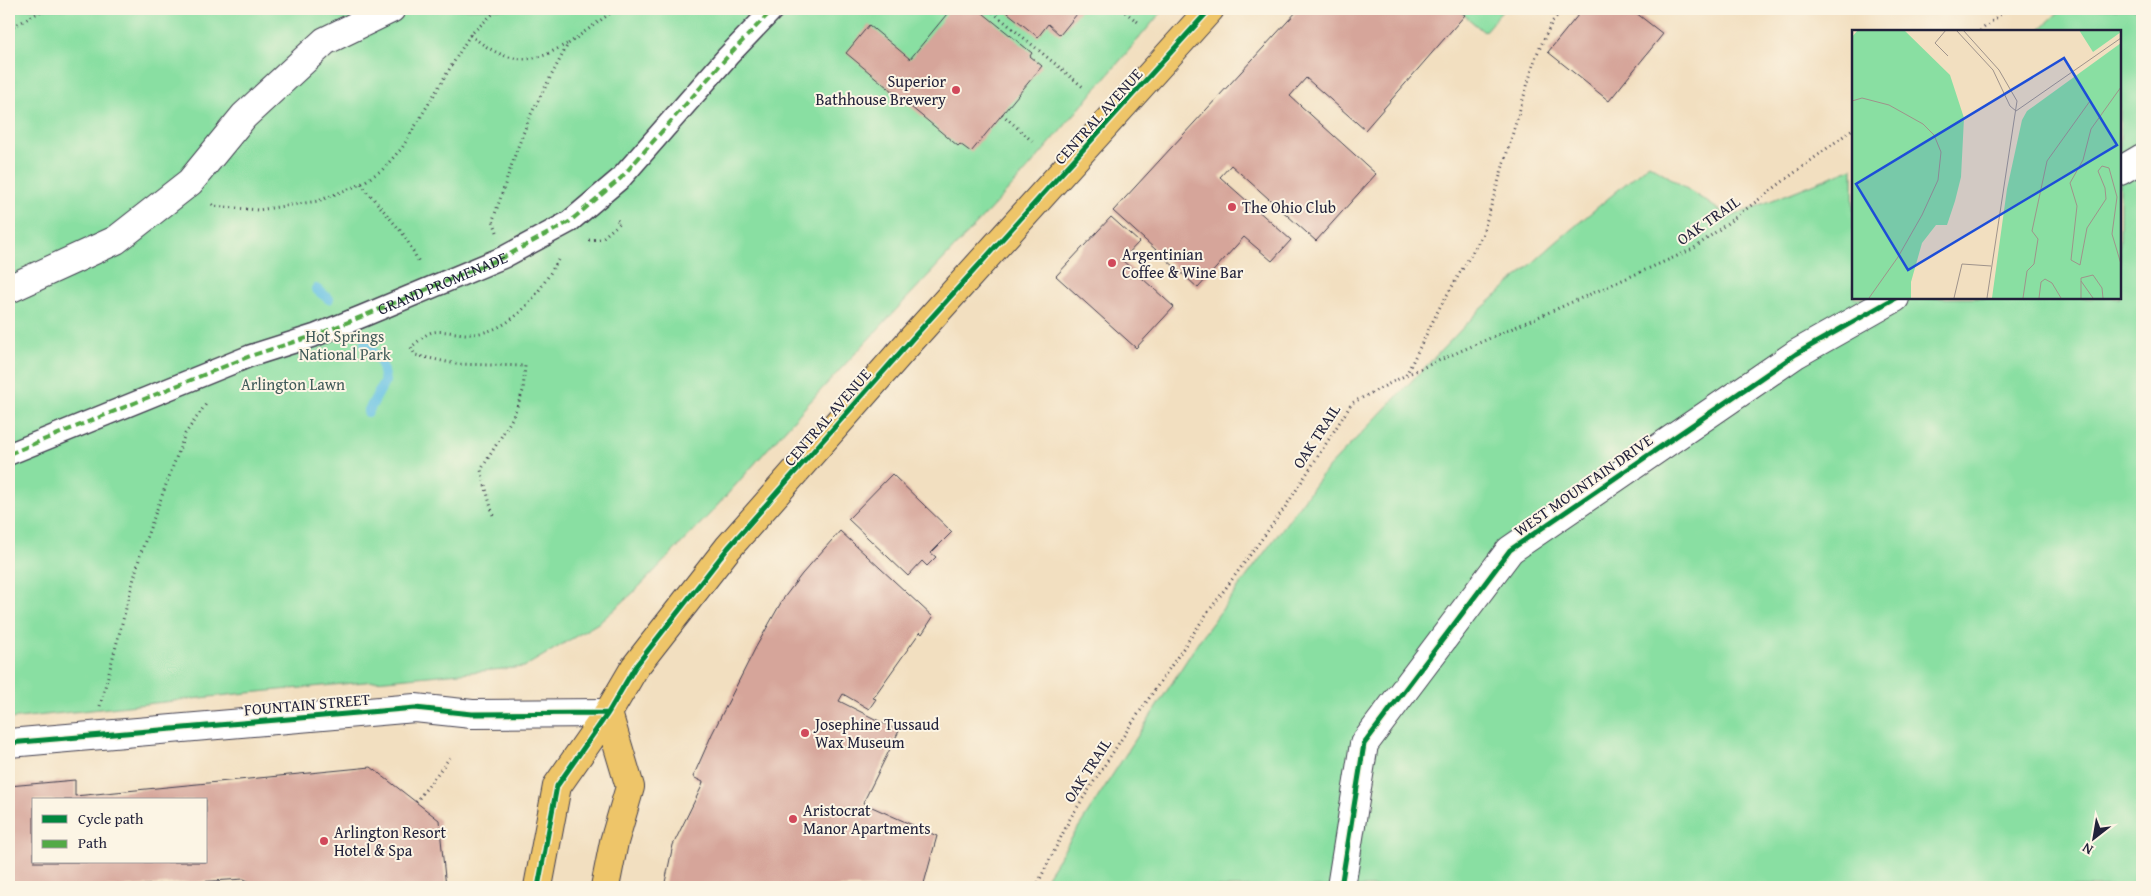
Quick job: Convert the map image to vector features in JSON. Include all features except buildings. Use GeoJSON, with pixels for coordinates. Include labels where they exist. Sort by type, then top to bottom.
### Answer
{"type":"FeatureCollection","features":[{"type":"Feature","properties":{"kind":"main road","name":"CENTRAL AVENUE"},"geometry":{"type":"LineString","coordinates":[[538,887],[557,786],[608,713],[635,667],[728,548],[913,338],[1210,9]]}},
{"type":"Feature","properties":{"kind":"main road"},"geometry":{"type":"LineString","coordinates":[[605,887],[614,842],[630,787],[608,713]]}},
{"type":"Feature","properties":{"kind":"street"},"geometry":{"type":"LineString","coordinates":[[9,289],[116,240],[190,182],[244,116],[325,41],[391,9]]}},
{"type":"Feature","properties":{"kind":"street","name":"GRAND PROMENADE"},"geometry":{"type":"LineString","coordinates":[[9,454],[250,356],[316,335],[504,257],[569,222],[621,178],[728,56],[773,9]]}},
{"type":"Feature","properties":{"kind":"street"},"geometry":{"type":"LineString","coordinates":[[2121,170],[2142,158]]}},
{"type":"Feature","properties":{"kind":"street","name":"WEST MOUNTAIN DRIVE"},"geometry":{"type":"LineString","coordinates":[[1341,887],[1364,744],[1510,550],[1796,354],[1893,299]]}},
{"type":"Feature","properties":{"kind":"street","name":"FOUNTAIN STREET"},"geometry":{"type":"LineString","coordinates":[[9,743],[415,708],[472,714],[608,713]]}},
{"type":"Feature","properties":{"kind":"path"},"geometry":{"type":"LineString","coordinates":[[9,29],[45,9]]}},
{"type":"Feature","properties":{"kind":"path"},"geometry":{"type":"LineString","coordinates":[[190,182],[214,206],[258,210],[318,201],[361,184],[382,170],[402,148],[470,35],[498,9]]}},
{"type":"Feature","properties":{"kind":"path"},"geometry":{"type":"LineString","coordinates":[[470,35],[491,51],[511,59],[538,57],[568,44],[616,9]]}},
{"type":"Feature","properties":{"kind":"path"},"geometry":{"type":"LineString","coordinates":[[989,9],[1083,88]]}},
{"type":"Feature","properties":{"kind":"path"},"geometry":{"type":"LineString","coordinates":[[1121,9],[1138,22]]}},
{"type":"Feature","properties":{"kind":"path"},"geometry":{"type":"LineString","coordinates":[[1406,376],[1440,306],[1482,236],[1536,56],[1552,22],[1564,9]]}},
{"type":"Feature","properties":{"kind":"path"},"geometry":{"type":"LineString","coordinates":[[1981,30],[2007,9]]}},
{"type":"Feature","properties":{"kind":"path"},"geometry":{"type":"LineString","coordinates":[[504,257],[493,220],[530,116],[568,44]]}},
{"type":"Feature","properties":{"kind":"path"},"geometry":{"type":"LineString","coordinates":[[1002,114],[1033,142]]}},
{"type":"Feature","properties":{"kind":"path"},"geometry":{"type":"LineString","coordinates":[[361,184],[404,235],[432,286]]}},
{"type":"Feature","properties":{"kind":"path"},"geometry":{"type":"LineString","coordinates":[[494,515],[481,470],[513,417],[523,391],[525,366],[456,364],[415,355],[411,347],[432,332],[469,334],[492,330],[508,323],[539,292],[576,231],[569,222]]}},
{"type":"Feature","properties":{"kind":"path"},"geometry":{"type":"LineString","coordinates":[[92,735],[141,552],[185,434],[206,403]]}},
{"type":"Feature","properties":{"kind":"path"},"geometry":{"type":"LineString","coordinates":[[416,802],[451,756]]}},
{"type":"Feature","properties":{"kind":"green space","name":"Hot Springs National Park"},"geometry":{"type":"Polygon","coordinates":[[[9,9],[1164,9],[1027,170],[807,405],[708,516],[634,592],[600,622],[524,667],[237,694],[9,719],[9,9]]]}},
{"type":"Feature","properties":{"kind":"green space"},"geometry":{"type":"Polygon","coordinates":[[[1457,9],[1504,9],[1484,32],[1457,9]]]}},
{"type":"Feature","properties":{"kind":"green space"},"geometry":{"type":"Polygon","coordinates":[[[2062,9],[2142,9],[2142,887],[1040,887],[1201,638],[1325,471],[1478,312],[1555,243],[1649,164],[1730,217],[1852,168],[1852,299],[2121,299],[2121,30],[2039,30],[2062,9]]]}},
{"type":"Feature","properties":{"kind":"waterway"},"geometry":{"type":"LineString","coordinates":[[316,289],[329,299]]}},
{"type":"Feature","properties":{"kind":"waterway"},"geometry":{"type":"LineString","coordinates":[[365,343],[381,362],[385,381],[368,412]]}},
{"type":"Feature","properties":{"kind":"marked path"},"geometry":{"type":"LineString","coordinates":[[9,454],[250,356],[316,335],[363,316],[504,257],[569,222],[621,178],[728,56],[773,9]]}},
{"type":"Feature","properties":{"kind":"cycle path"},"geometry":{"type":"LineString","coordinates":[[538,887],[557,786],[608,713],[635,667],[728,548],[913,338],[1210,9]]}},
{"type":"Feature","properties":{"kind":"cycle path"},"geometry":{"type":"LineString","coordinates":[[1341,887],[1364,744],[1510,550],[1796,354],[1893,299]]}},
{"type":"Feature","properties":{"kind":"cycle path"},"geometry":{"type":"LineString","coordinates":[[9,743],[415,708],[472,714],[608,713]]}},
{"type":"Feature","properties":{"kind":"place","name":"Superior Bathhouse Brewery"},"geometry":{"type":"Point","coordinates":[956,90]}},
{"type":"Feature","properties":{"kind":"place","name":"The Ohio Club"},"geometry":{"type":"Point","coordinates":[1232,207]}},
{"type":"Feature","properties":{"kind":"place","name":"Argentinian Coffee & Wine Bar"},"geometry":{"type":"Point","coordinates":[1112,263]}},
{"type":"Feature","properties":{"kind":"place","name":"Josephine Tussaud Wax Museum"},"geometry":{"type":"Point","coordinates":[805,733]}},
{"type":"Feature","properties":{"kind":"place","name":"Aristocrat Manor Apartments"},"geometry":{"type":"Point","coordinates":[793,819]}},
{"type":"Feature","properties":{"kind":"place","name":"Arlington Resort Hotel & Spa"},"geometry":{"type":"Point","coordinates":[324,841]}},
{"type":"Feature","properties":{"kind":"park label","name":"Arlington Lawn"},"geometry":{"type":"Point","coordinates":[293,384]}}]}
